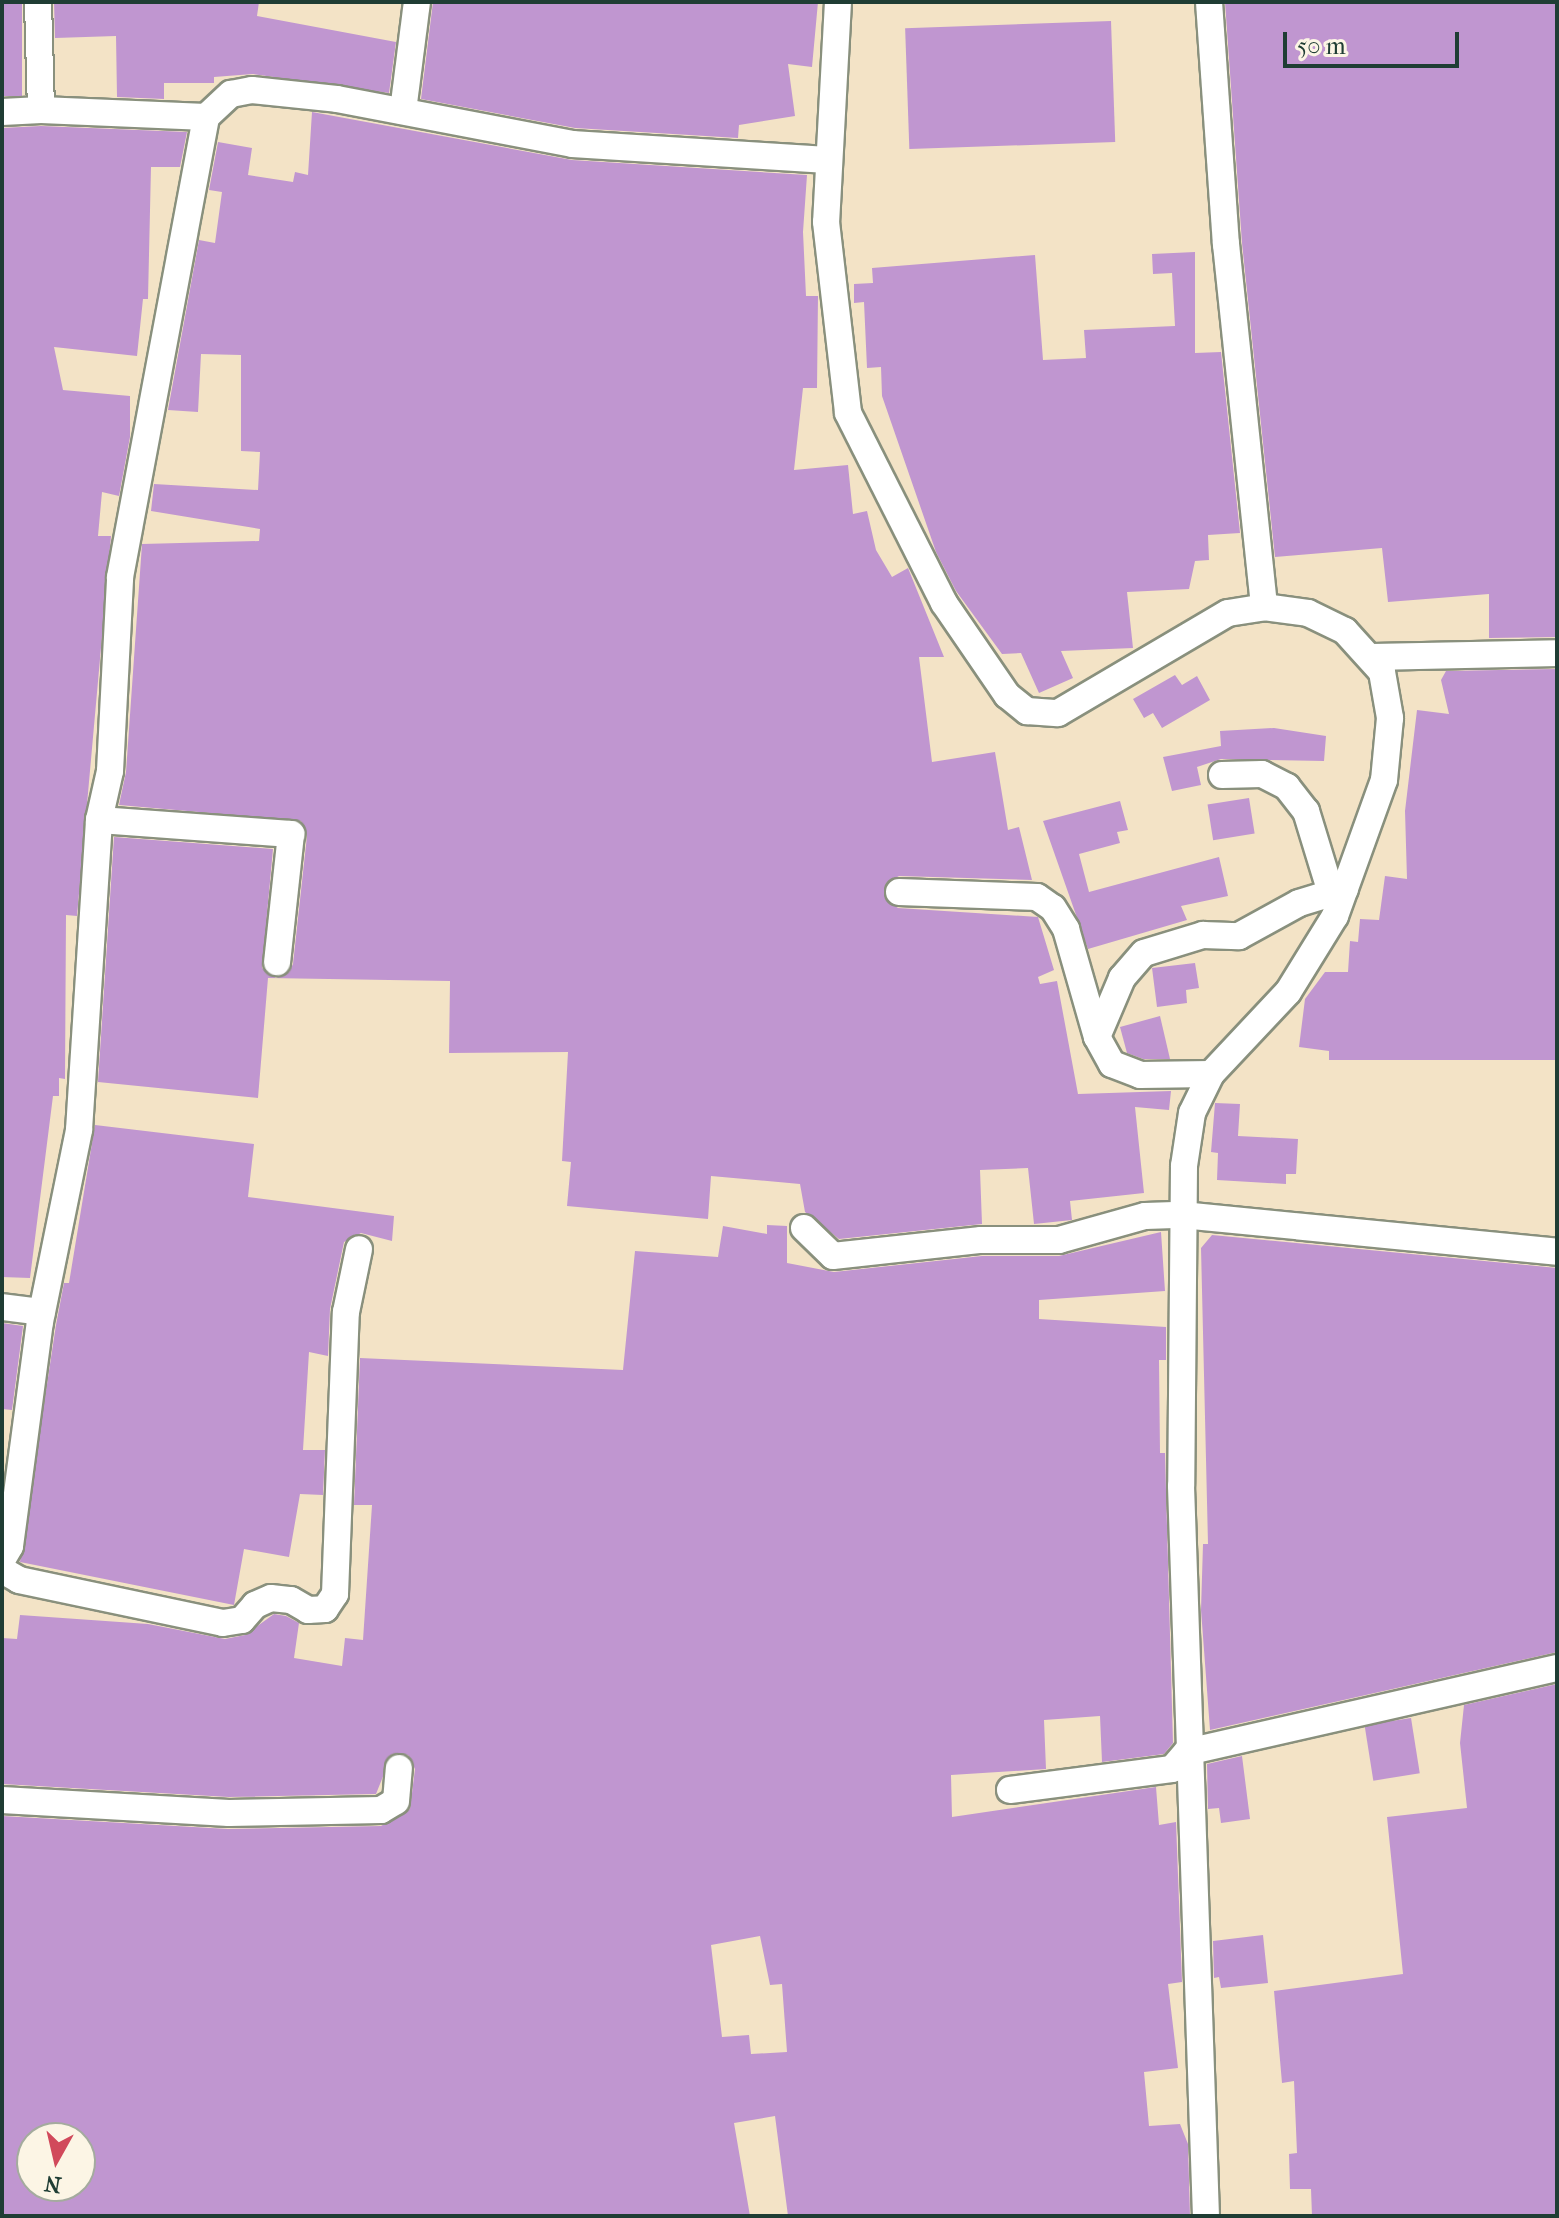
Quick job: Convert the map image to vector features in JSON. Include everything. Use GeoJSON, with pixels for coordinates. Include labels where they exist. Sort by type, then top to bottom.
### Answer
{"type":"FeatureCollection","features":[{"type":"Feature","properties":{"kind":"street"},"geometry":{"type":"LineString","coordinates":[[38,2],[41,110]]}},
{"type":"Feature","properties":{"kind":"street"},"geometry":{"type":"LineString","coordinates":[[403,111],[417,2]]}},
{"type":"Feature","properties":{"kind":"street"},"geometry":{"type":"LineString","coordinates":[[838,2],[826,160],[826,222],[848,413],[944,603],[1007,695],[1027,711],[1058,713],[1228,613],[1264,607],[1308,613],[1345,631],[1373,657],[1382,672],[1390,718],[1384,780],[1338,891],[1335,916],[1288,992],[1211,1074],[1192,1113],[1182,1215],[1187,1752],[1206,2216]]}},
{"type":"Feature","properties":{"kind":"street"},"geometry":{"type":"LineString","coordinates":[[1209,2],[1226,244],[1264,607]]}},
{"type":"Feature","properties":{"kind":"street"},"geometry":{"type":"LineString","coordinates":[[2,1560],[10,1546],[42,1312],[79,1130],[99,820],[110,771],[120,577],[206,117],[231,94],[252,90],[403,111],[573,144],[826,160]]}},
{"type":"Feature","properties":{"kind":"street"},"geometry":{"type":"LineString","coordinates":[[2,112],[41,110],[206,117]]}},
{"type":"Feature","properties":{"kind":"street"},"geometry":{"type":"LineString","coordinates":[[1373,657],[1557,653]]}},
{"type":"Feature","properties":{"kind":"street"},"geometry":{"type":"LineString","coordinates":[[1222,775],[1262,774],[1287,787],[1306,811],[1338,891]]}},
{"type":"Feature","properties":{"kind":"street"},"geometry":{"type":"LineString","coordinates":[[99,820],[291,834],[277,962]]}},
{"type":"Feature","properties":{"kind":"street"},"geometry":{"type":"LineString","coordinates":[[1097,1037],[1122,978],[1144,953],[1203,935],[1239,936],[1299,903],[1338,891]]}},
{"type":"Feature","properties":{"kind":"street"},"geometry":{"type":"LineString","coordinates":[[899,892],[1001,892],[1037,897],[1053,908],[1066,929],[1097,1037],[1112,1064],[1140,1075],[1211,1074]]}},
{"type":"Feature","properties":{"kind":"street"},"geometry":{"type":"LineString","coordinates":[[804,1228],[833,1256],[981,1240],[1059,1240],[1145,1216],[1182,1215],[1557,1252]]}},
{"type":"Feature","properties":{"kind":"street"},"geometry":{"type":"LineString","coordinates":[[2,1570],[19,1580],[223,1623],[242,1620],[255,1605],[271,1598],[291,1600],[308,1610],[325,1609],[337,1580],[346,1312],[359,1249]]}},
{"type":"Feature","properties":{"kind":"street"},"geometry":{"type":"LineString","coordinates":[[2,1307],[42,1312]]}},
{"type":"Feature","properties":{"kind":"street"},"geometry":{"type":"LineString","coordinates":[[1010,1790],[1172,1769],[1187,1752],[1557,1668]]}},
{"type":"Feature","properties":{"kind":"street"},"geometry":{"type":"LineString","coordinates":[[2,1800],[229,1813],[381,1810],[396,1801],[399,1768]]}},
{"type":"Feature","properties":{"kind":"building"},"geometry":{"type":"Polygon","coordinates":[[[2,2],[22,2],[22,96],[2,96],[2,2]]]}},
{"type":"Feature","properties":{"kind":"building"},"geometry":{"type":"Polygon","coordinates":[[[54,2],[259,2],[257,16],[396,42],[389,93],[253,74],[214,77],[214,83],[164,83],[164,99],[117,97],[116,36],[55,38],[54,2]]]}},
{"type":"Feature","properties":{"kind":"building"},"geometry":{"type":"Polygon","coordinates":[[[433,2],[818,2],[812,67],[788,64],[795,116],[739,125],[738,138],[575,128],[421,99],[433,2]]]}},
{"type":"Feature","properties":{"kind":"building"},"geometry":{"type":"Polygon","coordinates":[[[1225,2],[1557,2],[1557,637],[1489,638],[1489,594],[1388,602],[1382,548],[1275,557],[1242,243],[1225,2]]]}},
{"type":"Feature","properties":{"kind":"building"},"geometry":{"type":"Polygon","coordinates":[[[1111,21],[1115,142],[909,149],[905,28],[1111,21]]]}},
{"type":"Feature","properties":{"kind":"building"},"geometry":{"type":"Polygon","coordinates":[[[312,112],[572,160],[807,175],[803,232],[806,296],[818,296],[817,388],[803,388],[794,470],[848,465],[853,514],[867,511],[876,550],[892,577],[908,568],[944,657],[919,657],[932,762],[995,752],[1008,830],[1019,827],[1032,880],[899,876],[886,883],[885,899],[898,908],[1038,917],[1054,970],[1038,977],[1040,984],[1057,981],[1078,1094],[1171,1091],[1169,1110],[1135,1107],[1144,1193],[1070,1201],[1072,1220],[1034,1224],[1028,1168],[980,1170],[982,1224],[839,1239],[805,1212],[800,1184],[711,1176],[708,1219],[567,1206],[571,1162],[562,1161],[568,1052],[449,1053],[450,981],[268,978],[258,1098],[98,1082],[114,837],[273,849],[262,968],[276,978],[289,972],[293,964],[307,836],[301,821],[119,805],[126,772],[142,544],[259,541],[260,529],[151,511],[154,484],[258,490],[260,452],[241,451],[241,355],[201,354],[198,412],[168,410],[199,240],[215,243],[222,192],[209,190],[218,142],[252,148],[248,175],[293,182],[295,172],[308,175],[312,112]]]}},
{"type":"Feature","properties":{"kind":"building"},"geometry":{"type":"Polygon","coordinates":[[[41,126],[187,132],[180,167],[151,167],[148,299],[143,299],[137,356],[54,347],[63,390],[130,396],[130,437],[119,496],[102,492],[98,536],[111,536],[77,916],[66,915],[65,1079],[59,1078],[59,1096],[53,1096],[30,1278],[2,1277],[2,128],[41,126]]]}},
{"type":"Feature","properties":{"kind":"building"},"geometry":{"type":"Polygon","coordinates":[[[1195,252],[1195,353],[1221,352],[1240,533],[1208,535],[1209,560],[1195,561],[1189,589],[1127,592],[1133,648],[1061,651],[1073,678],[1039,693],[1021,653],[1002,654],[956,591],[936,552],[882,396],[881,367],[867,368],[864,302],[854,303],[854,284],[873,283],[872,268],[1035,255],[1043,360],[1086,358],[1084,330],[1175,326],[1172,273],[1153,274],[1152,254],[1195,252]]]}},
{"type":"Feature","properties":{"kind":"building"},"geometry":{"type":"Polygon","coordinates":[[[1557,669],[1557,1060],[1329,1060],[1329,1051],[1299,1047],[1305,999],[1325,972],[1348,972],[1350,941],[1358,942],[1360,919],[1379,920],[1385,876],[1407,879],[1405,811],[1417,710],[1449,714],[1441,680],[1446,671],[1557,669]]]}},
{"type":"Feature","properties":{"kind":"building"},"geometry":{"type":"Polygon","coordinates":[[[1175,675],[1182,685],[1197,676],[1210,700],[1162,728],[1153,713],[1144,718],[1133,699],[1175,675]]]}},
{"type":"Feature","properties":{"kind":"building"},"geometry":{"type":"Polygon","coordinates":[[[1274,728],[1326,736],[1324,761],[1221,759],[1197,767],[1201,785],[1172,791],[1163,757],[1221,746],[1220,731],[1274,728]]]}},
{"type":"Feature","properties":{"kind":"building"},"geometry":{"type":"Polygon","coordinates":[[[1249,798],[1255,834],[1213,840],[1208,805],[1249,798]]]}},
{"type":"Feature","properties":{"kind":"building"},"geometry":{"type":"Polygon","coordinates":[[[1120,801],[1128,830],[1117,832],[1120,843],[1079,854],[1089,892],[1219,857],[1228,896],[1181,906],[1187,920],[1088,949],[1043,821],[1120,801]]]}},
{"type":"Feature","properties":{"kind":"building"},"geometry":{"type":"Polygon","coordinates":[[[1195,963],[1199,988],[1186,990],[1187,1003],[1157,1007],[1152,968],[1195,963]]]}},
{"type":"Feature","properties":{"kind":"building"},"geometry":{"type":"Polygon","coordinates":[[[1160,1016],[1170,1059],[1143,1059],[1127,1053],[1120,1027],[1160,1016]]]}},
{"type":"Feature","properties":{"kind":"building"},"geometry":{"type":"Polygon","coordinates":[[[1215,1103],[1240,1104],[1238,1136],[1298,1139],[1296,1174],[1286,1174],[1286,1184],[1217,1180],[1218,1153],[1211,1152],[1215,1103]]]}},
{"type":"Feature","properties":{"kind":"building"},"geometry":{"type":"Polygon","coordinates":[[[95,1125],[254,1144],[248,1197],[394,1216],[392,1241],[361,1233],[344,1242],[330,1309],[328,1356],[309,1352],[303,1450],[325,1450],[323,1495],[300,1494],[289,1557],[244,1549],[234,1605],[20,1562],[56,1325],[64,1283],[69,1283],[95,1125]]]}},
{"type":"Feature","properties":{"kind":"building"},"geometry":{"type":"Polygon","coordinates":[[[767,1225],[787,1226],[787,1263],[834,1272],[982,1256],[1059,1256],[1161,1232],[1165,1291],[1039,1300],[1039,1319],[1166,1327],[1166,1360],[1159,1360],[1160,1453],[1165,1453],[1173,1743],[1164,1754],[1102,1762],[1100,1716],[1044,1720],[1046,1769],[951,1775],[952,1817],[1156,1787],[1159,1825],[1176,1822],[1182,1982],[1168,1984],[1178,2068],[1144,2072],[1149,2126],[1180,2124],[1188,2144],[1190,2216],[788,2216],[775,2116],[734,2123],[750,2216],[2,2216],[2,1816],[228,1829],[381,1826],[410,1809],[415,1769],[408,1755],[392,1754],[376,1794],[229,1797],[2,1784],[2,1638],[17,1639],[20,1615],[148,1624],[225,1639],[245,1635],[274,1614],[299,1623],[294,1658],[342,1666],[345,1638],[363,1640],[372,1505],[354,1505],[360,1358],[623,1370],[635,1251],[718,1257],[723,1226],[767,1234],[767,1225]],[[760,1936],[711,1945],[722,2037],[749,2035],[751,2054],[787,2052],[782,1984],[770,1985],[760,1936]]]}},
{"type":"Feature","properties":{"kind":"building"},"geometry":{"type":"Polygon","coordinates":[[[1212,1235],[1557,1268],[1557,1652],[1210,1730],[1201,1610],[1203,1544],[1208,1544],[1201,1248],[1212,1235]]]}},
{"type":"Feature","properties":{"kind":"building"},"geometry":{"type":"Polygon","coordinates":[[[2,1323],[23,1326],[12,1410],[2,1409],[2,1323]]]}},
{"type":"Feature","properties":{"kind":"building"},"geometry":{"type":"Polygon","coordinates":[[[1557,1684],[1557,2216],[1312,2216],[1311,2189],[1290,2189],[1289,2154],[1297,2153],[1294,2081],[1282,2083],[1274,1991],[1403,1974],[1387,1817],[1467,1808],[1460,1743],[1464,1705],[1557,1684]]]}},
{"type":"Feature","properties":{"kind":"building"},"geometry":{"type":"Polygon","coordinates":[[[1411,1718],[1420,1773],[1373,1781],[1365,1725],[1411,1718]]]}},
{"type":"Feature","properties":{"kind":"building"},"geometry":{"type":"Polygon","coordinates":[[[1242,1756],[1250,1819],[1221,1823],[1219,1808],[1208,1809],[1207,1764],[1242,1756]]]}},
{"type":"Feature","properties":{"kind":"building"},"geometry":{"type":"Polygon","coordinates":[[[1263,1935],[1268,1983],[1221,1988],[1219,1977],[1214,1978],[1213,1941],[1263,1935]]]}}]}
